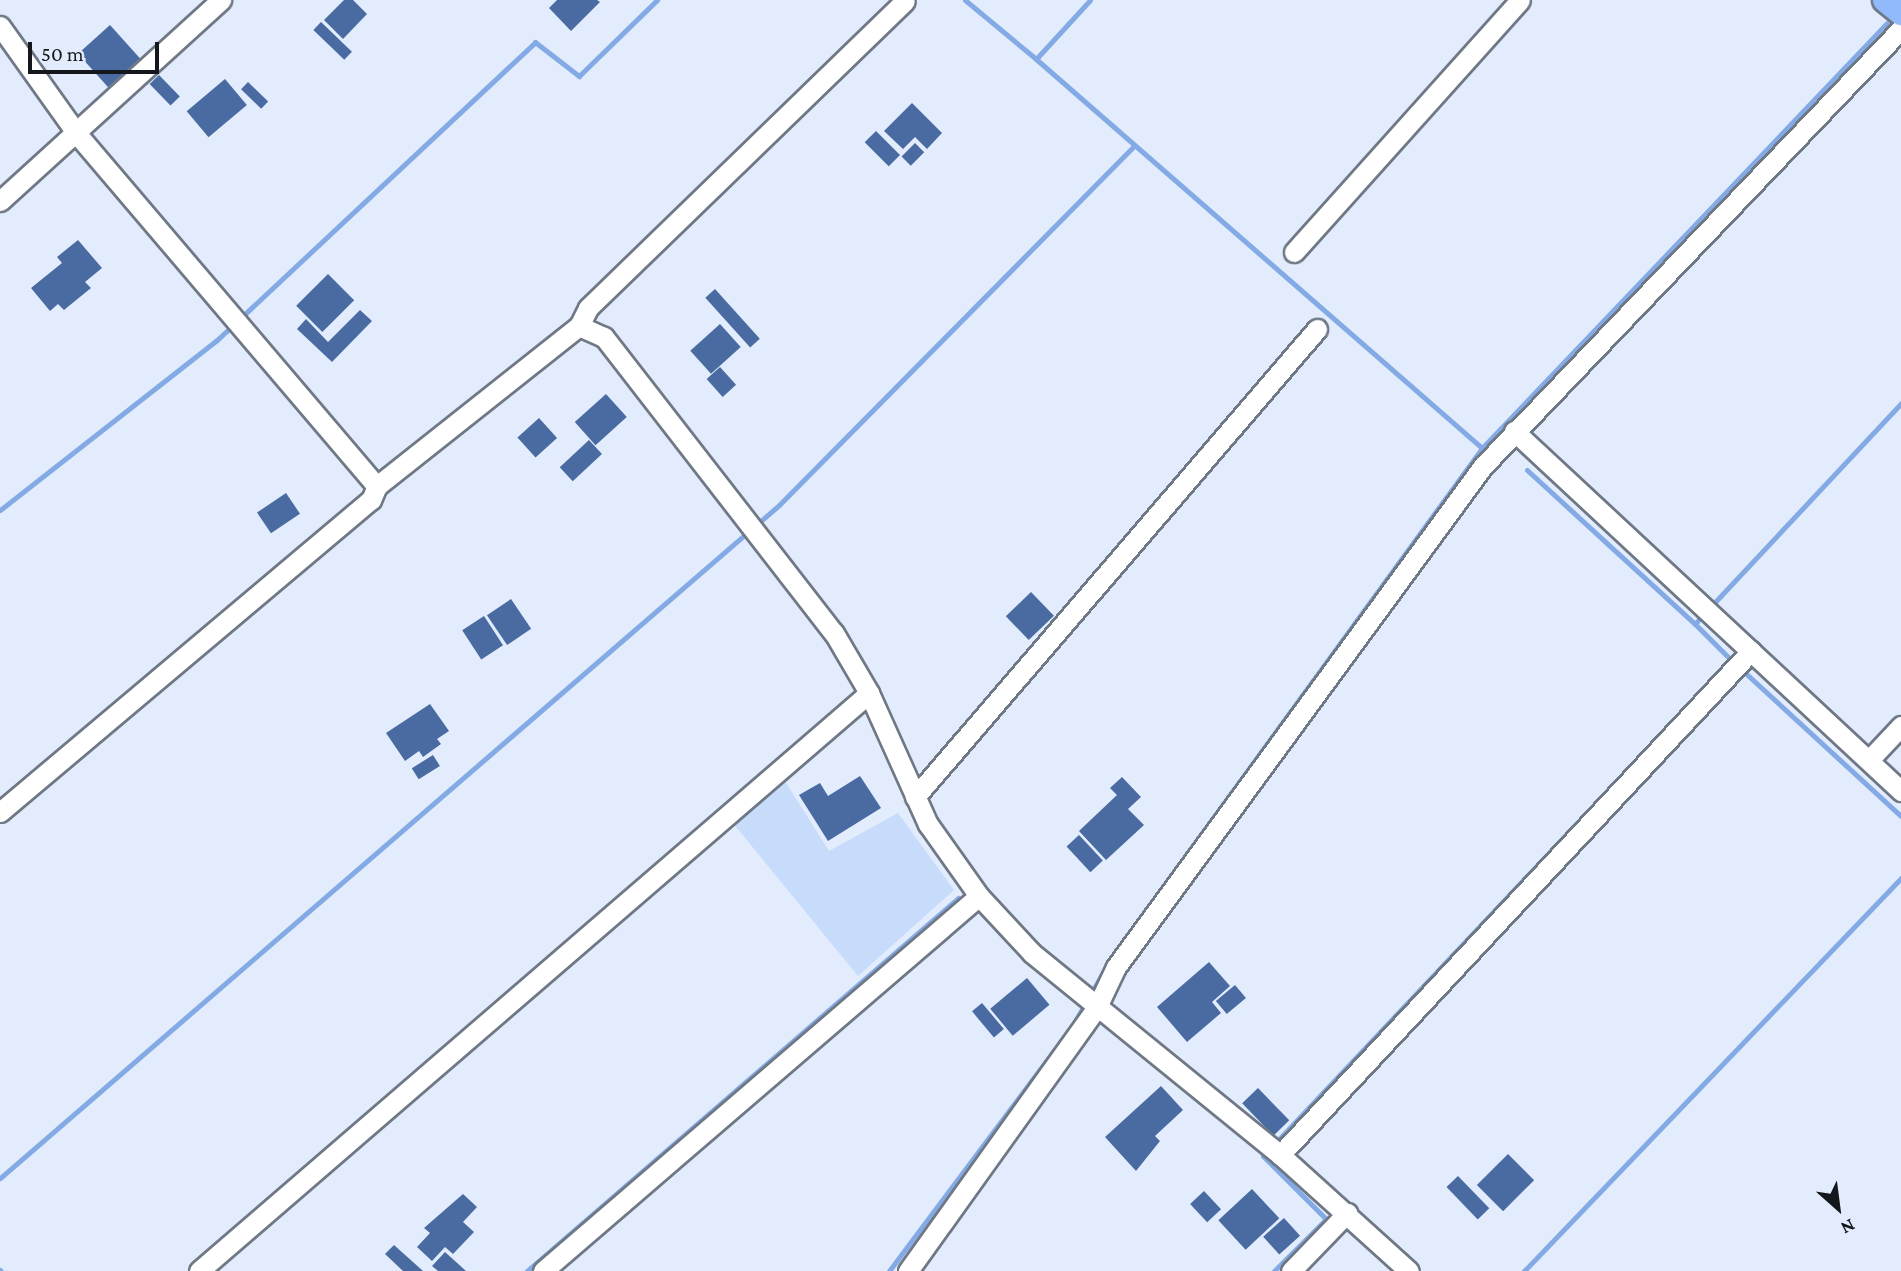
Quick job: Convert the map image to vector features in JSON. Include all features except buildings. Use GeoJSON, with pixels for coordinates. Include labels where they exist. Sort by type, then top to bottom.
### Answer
{"type":"FeatureCollection","features":[{"type":"Feature","properties":{"kind":"main road"},"geometry":{"type":"LineString","coordinates":[[1885,0],[1901,13]]}},
{"type":"Feature","properties":{"kind":"street"},"geometry":{"type":"LineString","coordinates":[[0,201],[77,134],[220,0]]}},
{"type":"Feature","properties":{"kind":"street"},"geometry":{"type":"LineString","coordinates":[[1294,252],[1520,0]]}},
{"type":"Feature","properties":{"kind":"street"},"geometry":{"type":"LineString","coordinates":[[0,812],[371,500],[377,485],[579,326],[588,308],[905,1]]}},
{"type":"Feature","properties":{"kind":"street"},"geometry":{"type":"LineString","coordinates":[[0,26],[77,134],[377,485]]}},
{"type":"Feature","properties":{"kind":"street"},"geometry":{"type":"LineString","coordinates":[[908,1271],[1090,1002],[1483,466],[1901,29]]}},
{"type":"Feature","properties":{"kind":"street"},"geometry":{"type":"LineString","coordinates":[[579,326],[604,337],[834,633],[869,693],[915,797],[943,849],[979,896],[1032,953],[1274,1150],[1409,1271]]}},
{"type":"Feature","properties":{"kind":"street"},"geometry":{"type":"LineString","coordinates":[[915,797],[1317,329]]}},
{"type":"Feature","properties":{"kind":"street"},"geometry":{"type":"LineString","coordinates":[[1514,431],[1742,661],[1869,760],[1901,791]]}},
{"type":"Feature","properties":{"kind":"street"},"geometry":{"type":"LineString","coordinates":[[1274,1150],[1742,661]]}},
{"type":"Feature","properties":{"kind":"street"},"geometry":{"type":"LineString","coordinates":[[199,1271],[869,693]]}},
{"type":"Feature","properties":{"kind":"street"},"geometry":{"type":"LineString","coordinates":[[1869,760],[1901,726]]}},
{"type":"Feature","properties":{"kind":"street"},"geometry":{"type":"LineString","coordinates":[[543,1271],[979,896]]}},
{"type":"Feature","properties":{"kind":"street"},"geometry":{"type":"LineString","coordinates":[[1291,1271],[1347,1213]]}},
{"type":"Feature","properties":{"kind":"shaded area"},"geometry":{"type":"Polygon","coordinates":[[[783,778],[829,851],[898,813],[954,890],[858,976],[732,822],[783,778]]]}},
{"type":"Feature","properties":{"kind":"waterway"},"geometry":{"type":"LineString","coordinates":[[0,510],[217,340],[535,42],[579,76],[657,0]]}},
{"type":"Feature","properties":{"kind":"waterway"},"geometry":{"type":"LineString","coordinates":[[965,0],[1036,59],[1090,0]]}},
{"type":"Feature","properties":{"kind":"waterway"},"geometry":{"type":"LineString","coordinates":[[1127,936],[1482,448],[1887,23]]}},
{"type":"Feature","properties":{"kind":"waterway"},"geometry":{"type":"LineString","coordinates":[[1036,59],[1482,448]]}},
{"type":"Feature","properties":{"kind":"waterway"},"geometry":{"type":"LineString","coordinates":[[0,1178],[779,505],[1133,147]]}},
{"type":"Feature","properties":{"kind":"waterway"},"geometry":{"type":"LineString","coordinates":[[1715,602],[1901,403]]}},
{"type":"Feature","properties":{"kind":"waterway"},"geometry":{"type":"LineString","coordinates":[[1527,470],[1695,624]]}},
{"type":"Feature","properties":{"kind":"waterway"},"geometry":{"type":"LineString","coordinates":[[1700,618],[1695,624],[1731,660],[1728,663]]}},
{"type":"Feature","properties":{"kind":"waterway"},"geometry":{"type":"LineString","coordinates":[[1741,669],[1901,816]]}},
{"type":"Feature","properties":{"kind":"waterway"},"geometry":{"type":"LineString","coordinates":[[1274,1271],[1326,1219],[1263,1156],[1577,823]]}},
{"type":"Feature","properties":{"kind":"waterway"},"geometry":{"type":"LineString","coordinates":[[1524,1271],[1901,878]]}},
{"type":"Feature","properties":{"kind":"waterway"},"geometry":{"type":"LineString","coordinates":[[527,1271],[958,898]]}},
{"type":"Feature","properties":{"kind":"waterway"},"geometry":{"type":"LineString","coordinates":[[1090,995],[1108,964]]}},
{"type":"Feature","properties":{"kind":"waterway"},"geometry":{"type":"LineString","coordinates":[[1073,1025],[1085,1003]]}},
{"type":"Feature","properties":{"kind":"waterway"},"geometry":{"type":"LineString","coordinates":[[889,1271],[1065,1036]]}}]}
